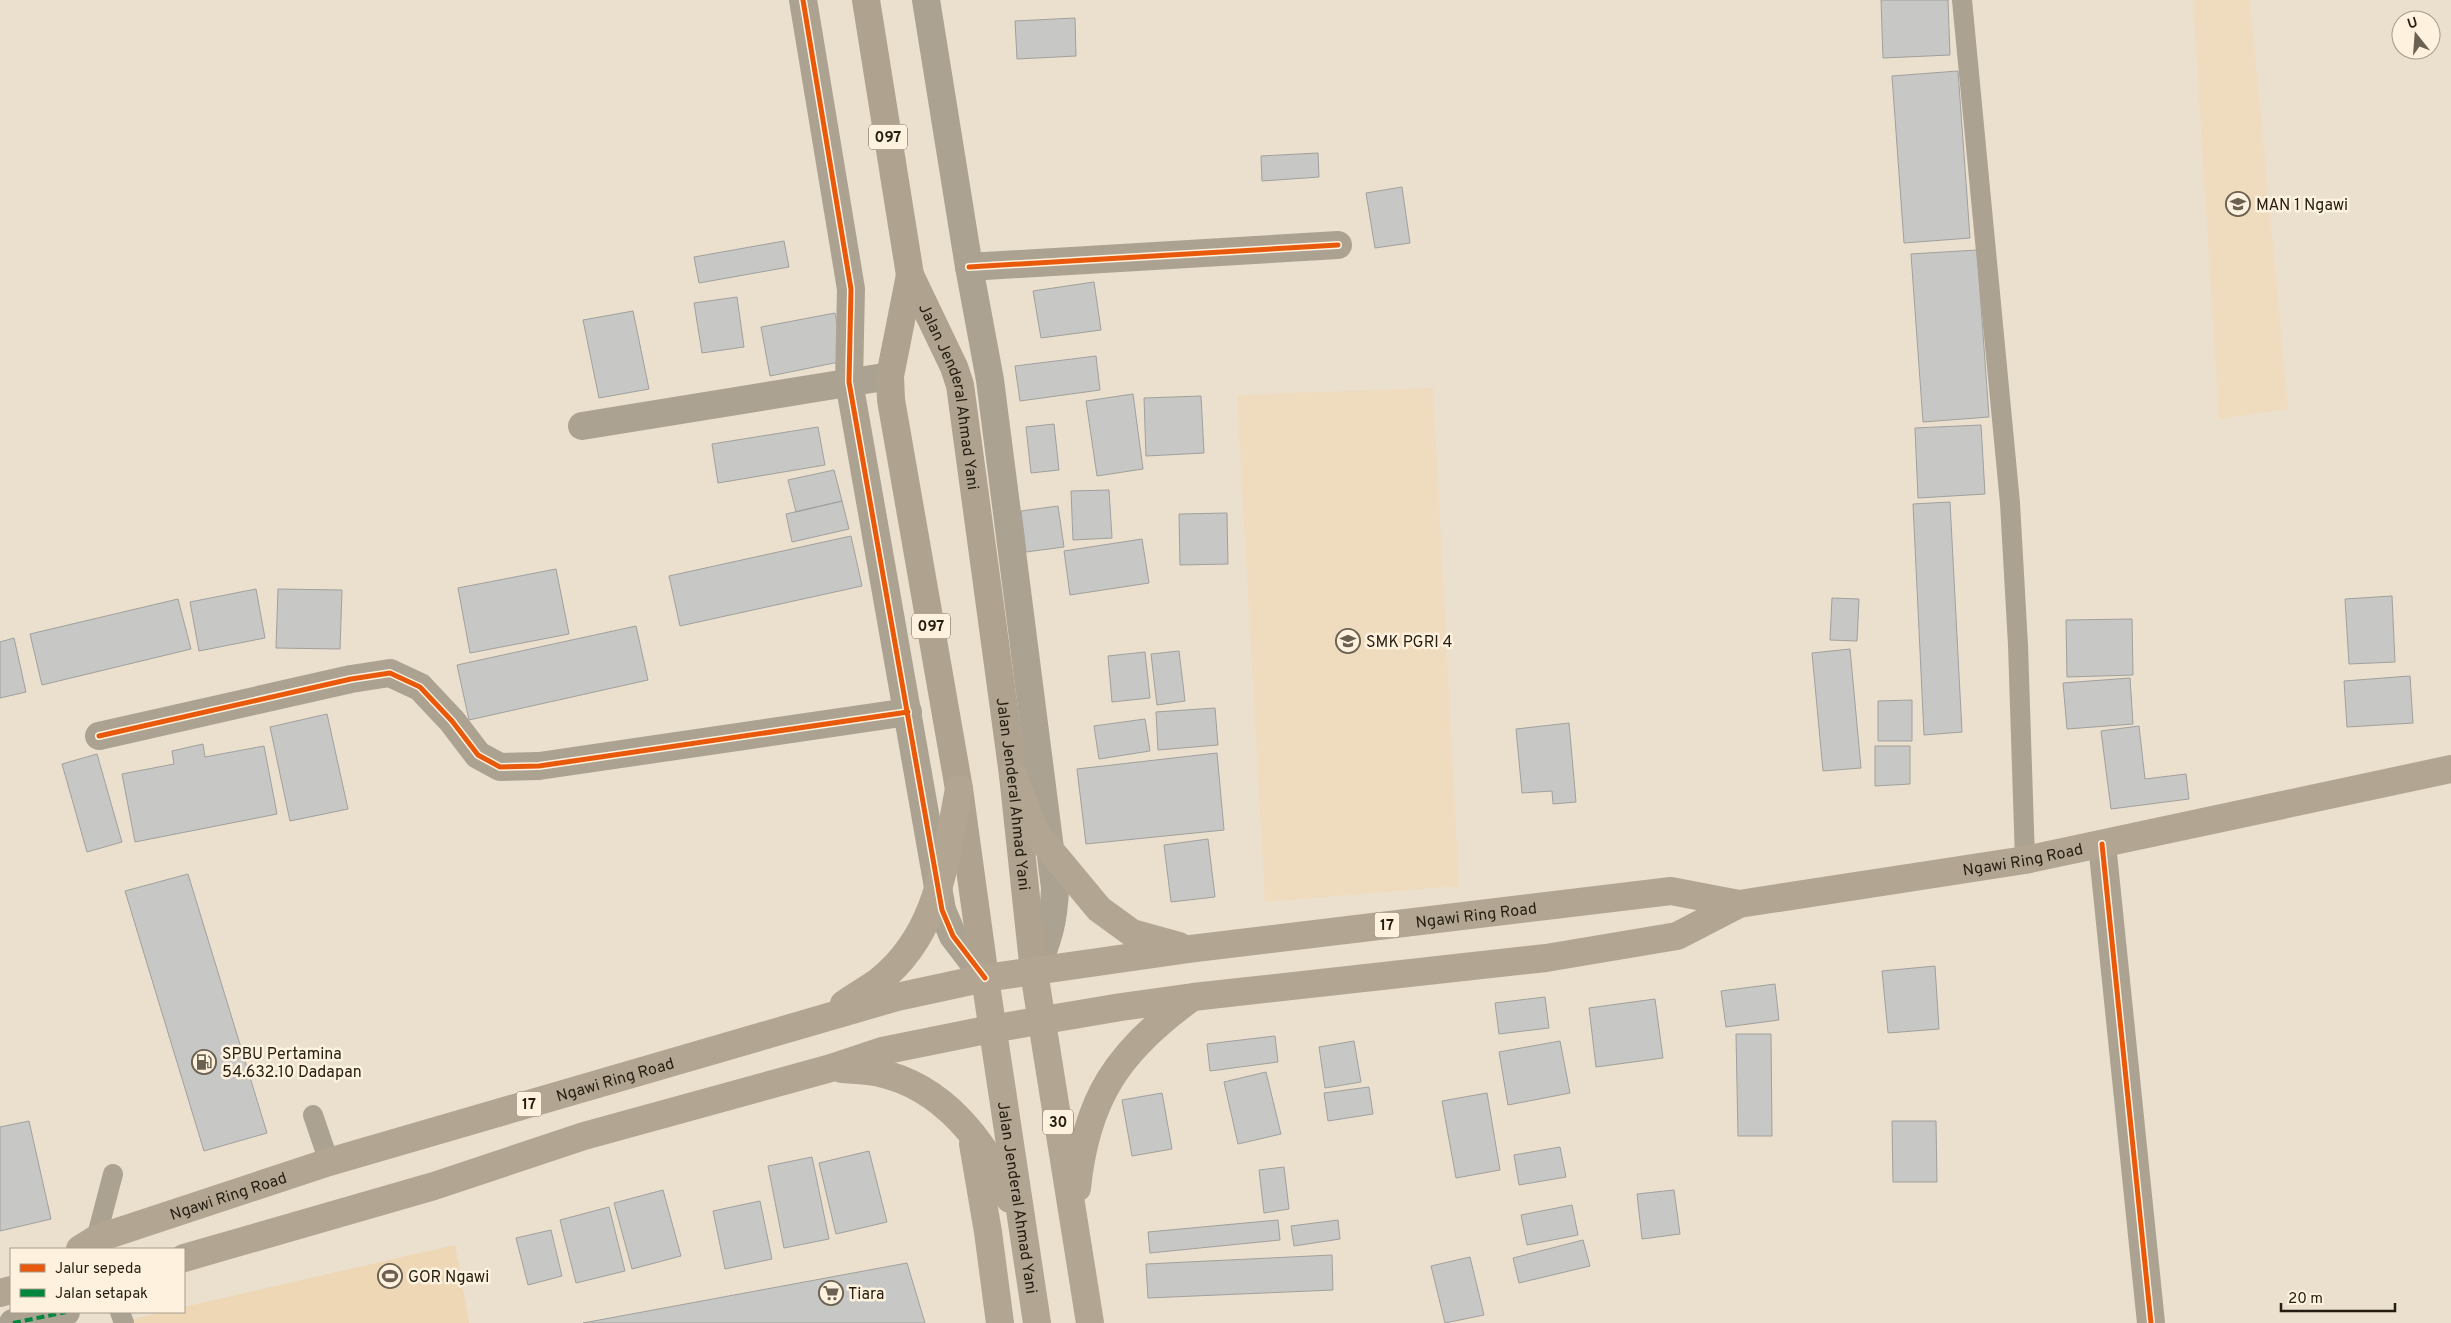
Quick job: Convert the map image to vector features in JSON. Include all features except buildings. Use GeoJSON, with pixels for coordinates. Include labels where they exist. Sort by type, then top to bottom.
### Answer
{"type":"FeatureCollection","features":[{"type":"Feature","properties":{"kind":"highway","name":"Ngawi Ring Road"},"geometry":{"type":"LineString","coordinates":[[1042,1021],[1193,997],[1546,958],[1677,936],[1739,904],[2025,860],[2451,769]]}},
{"type":"Feature","properties":{"kind":"highway"},"geometry":{"type":"LineString","coordinates":[[1013,775],[1031,824],[1051,852],[1099,909],[1132,933],[1189,949]]}},
{"type":"Feature","properties":{"kind":"highway"},"geometry":{"type":"LineString","coordinates":[[819,1020],[880,980],[907,952],[931,913],[939,890],[959,789]]}},
{"type":"Feature","properties":{"kind":"highway","name":"Ngawi Ring Road"},"geometry":{"type":"LineString","coordinates":[[1034,972],[1189,949],[1671,891],[1739,904]]}},
{"type":"Feature","properties":{"kind":"highway","name":"17"},"geometry":{"type":"LineString","coordinates":[[985,978],[1034,972]]}},
{"type":"Feature","properties":{"kind":"highway","name":"Jalan Jenderal Ahmad Yani"},"geometry":{"type":"LineString","coordinates":[[1034,972],[1090,1323]]}},
{"type":"Feature","properties":{"kind":"highway","name":"Ngawi Ring Road"},"geometry":{"type":"LineString","coordinates":[[92,1246],[329,1162],[897,997],[985,978]]}},
{"type":"Feature","properties":{"kind":"highway","name":"Jalan Jenderal Ahmad Yani"},"geometry":{"type":"LineString","coordinates":[[985,978],[991,1028],[1037,1323]]}},
{"type":"Feature","properties":{"kind":"highway"},"geometry":{"type":"LineString","coordinates":[[1074,1222],[1080,1164],[1096,1105],[1120,1061],[1128,1052],[1161,1020],[1193,997]]}},
{"type":"Feature","properties":{"kind":"highway","name":"17"},"geometry":{"type":"LineString","coordinates":[[185,1258],[434,1186],[584,1136],[831,1068],[882,1051],[991,1028],[1042,1021]]}},
{"type":"Feature","properties":{"kind":"highway"},"geometry":{"type":"LineString","coordinates":[[831,1068],[880,1072],[913,1084],[942,1102],[971,1134],[994,1166],[1022,1228]]}},
{"type":"Feature","properties":{"kind":"highway"},"geometry":{"type":"LineString","coordinates":[[971,1134],[988,1232],[1000,1323]]}},
{"type":"Feature","properties":{"kind":"main road","name":"Jalan Jenderal Ahmad Yani"},"geometry":{"type":"LineString","coordinates":[[866,0],[910,275],[954,367],[960,384],[1013,775],[1034,972]]}},
{"type":"Feature","properties":{"kind":"main road","name":"Jalan Jenderal Ahmad Yani"},"geometry":{"type":"LineString","coordinates":[[910,275],[890,376],[891,400],[959,789],[985,978]]}},
{"type":"Feature","properties":{"kind":"street"},"geometry":{"type":"LineString","coordinates":[[803,0],[851,289],[849,382],[942,910],[953,936],[985,978]]}},
{"type":"Feature","properties":{"kind":"street"},"geometry":{"type":"LineString","coordinates":[[926,0],[969,267],[990,380],[1051,852],[1055,888],[1054,917],[1047,944],[1034,972]]}},
{"type":"Feature","properties":{"kind":"street"},"geometry":{"type":"LineString","coordinates":[[969,267],[1338,245]]}},
{"type":"Feature","properties":{"kind":"street"},"geometry":{"type":"LineString","coordinates":[[582,426],[890,376]]}},
{"type":"Feature","properties":{"kind":"street"},"geometry":{"type":"LineString","coordinates":[[99,736],[351,679],[390,673],[420,687],[452,721],[478,755],[500,767],[540,766],[908,712]]}},
{"type":"Feature","properties":{"kind":"street"},"geometry":{"type":"LineString","coordinates":[[2102,844],[2151,1323]]}},
{"type":"Feature","properties":{"kind":"street"},"geometry":{"type":"LineString","coordinates":[[13,1323],[61,1313]]}},
{"type":"Feature","properties":{"kind":"lane"},"geometry":{"type":"LineString","coordinates":[[1962,0],[2010,503],[2018,645],[2025,860]]}},
{"type":"Feature","properties":{"kind":"lane"},"geometry":{"type":"LineString","coordinates":[[313,1115],[329,1162]]}},
{"type":"Feature","properties":{"kind":"lane"},"geometry":{"type":"LineString","coordinates":[[92,1246],[112,1174]]}},
{"type":"Feature","properties":{"kind":"shaded area","name":"MAN 1 Ngawi"},"geometry":{"type":"Polygon","coordinates":[[[2193,0],[2250,0],[2288,409],[2219,419],[2193,0]]]}},
{"type":"Feature","properties":{"kind":"shaded area","name":"SMK PGRI 4"},"geometry":{"type":"Polygon","coordinates":[[[1433,388],[1459,886],[1265,902],[1237,395],[1433,388]]]}},
{"type":"Feature","properties":{"kind":"shaded area","name":"GOR Ngawi"},"geometry":{"type":"Polygon","coordinates":[[[455,1245],[469,1323],[115,1323],[160,1313],[185,1313],[185,1307],[455,1245]]]}},
{"type":"Feature","properties":{"kind":"marked path"},"geometry":{"type":"LineString","coordinates":[[13,1323],[61,1313]]}},
{"type":"Feature","properties":{"kind":"cycle path"},"geometry":{"type":"LineString","coordinates":[[803,0],[851,289],[849,382],[942,910],[953,936],[985,978]]}},
{"type":"Feature","properties":{"kind":"cycle path"},"geometry":{"type":"LineString","coordinates":[[969,267],[1338,245]]}},
{"type":"Feature","properties":{"kind":"cycle path"},"geometry":{"type":"LineString","coordinates":[[99,736],[351,679],[390,673],[420,687],[452,721],[478,755],[500,767],[539,766],[908,712]]}},
{"type":"Feature","properties":{"kind":"cycle path"},"geometry":{"type":"LineString","coordinates":[[2102,844],[2151,1323]]}},
{"type":"Feature","properties":{"kind":"place","name":"MAN 1 Ngawi"},"geometry":{"type":"Point","coordinates":[2238,204]}},
{"type":"Feature","properties":{"kind":"place","name":"SMK PGRI 4"},"geometry":{"type":"Point","coordinates":[1348,641]}},
{"type":"Feature","properties":{"kind":"place","name":"SPBU Pertamina 54.632.10 Dadapan"},"geometry":{"type":"Point","coordinates":[204,1062]}},
{"type":"Feature","properties":{"kind":"place","name":"GOR Ngawi"},"geometry":{"type":"Point","coordinates":[390,1276]}},
{"type":"Feature","properties":{"kind":"place","name":"Tiara"},"geometry":{"type":"Point","coordinates":[831,1293]}}]}
